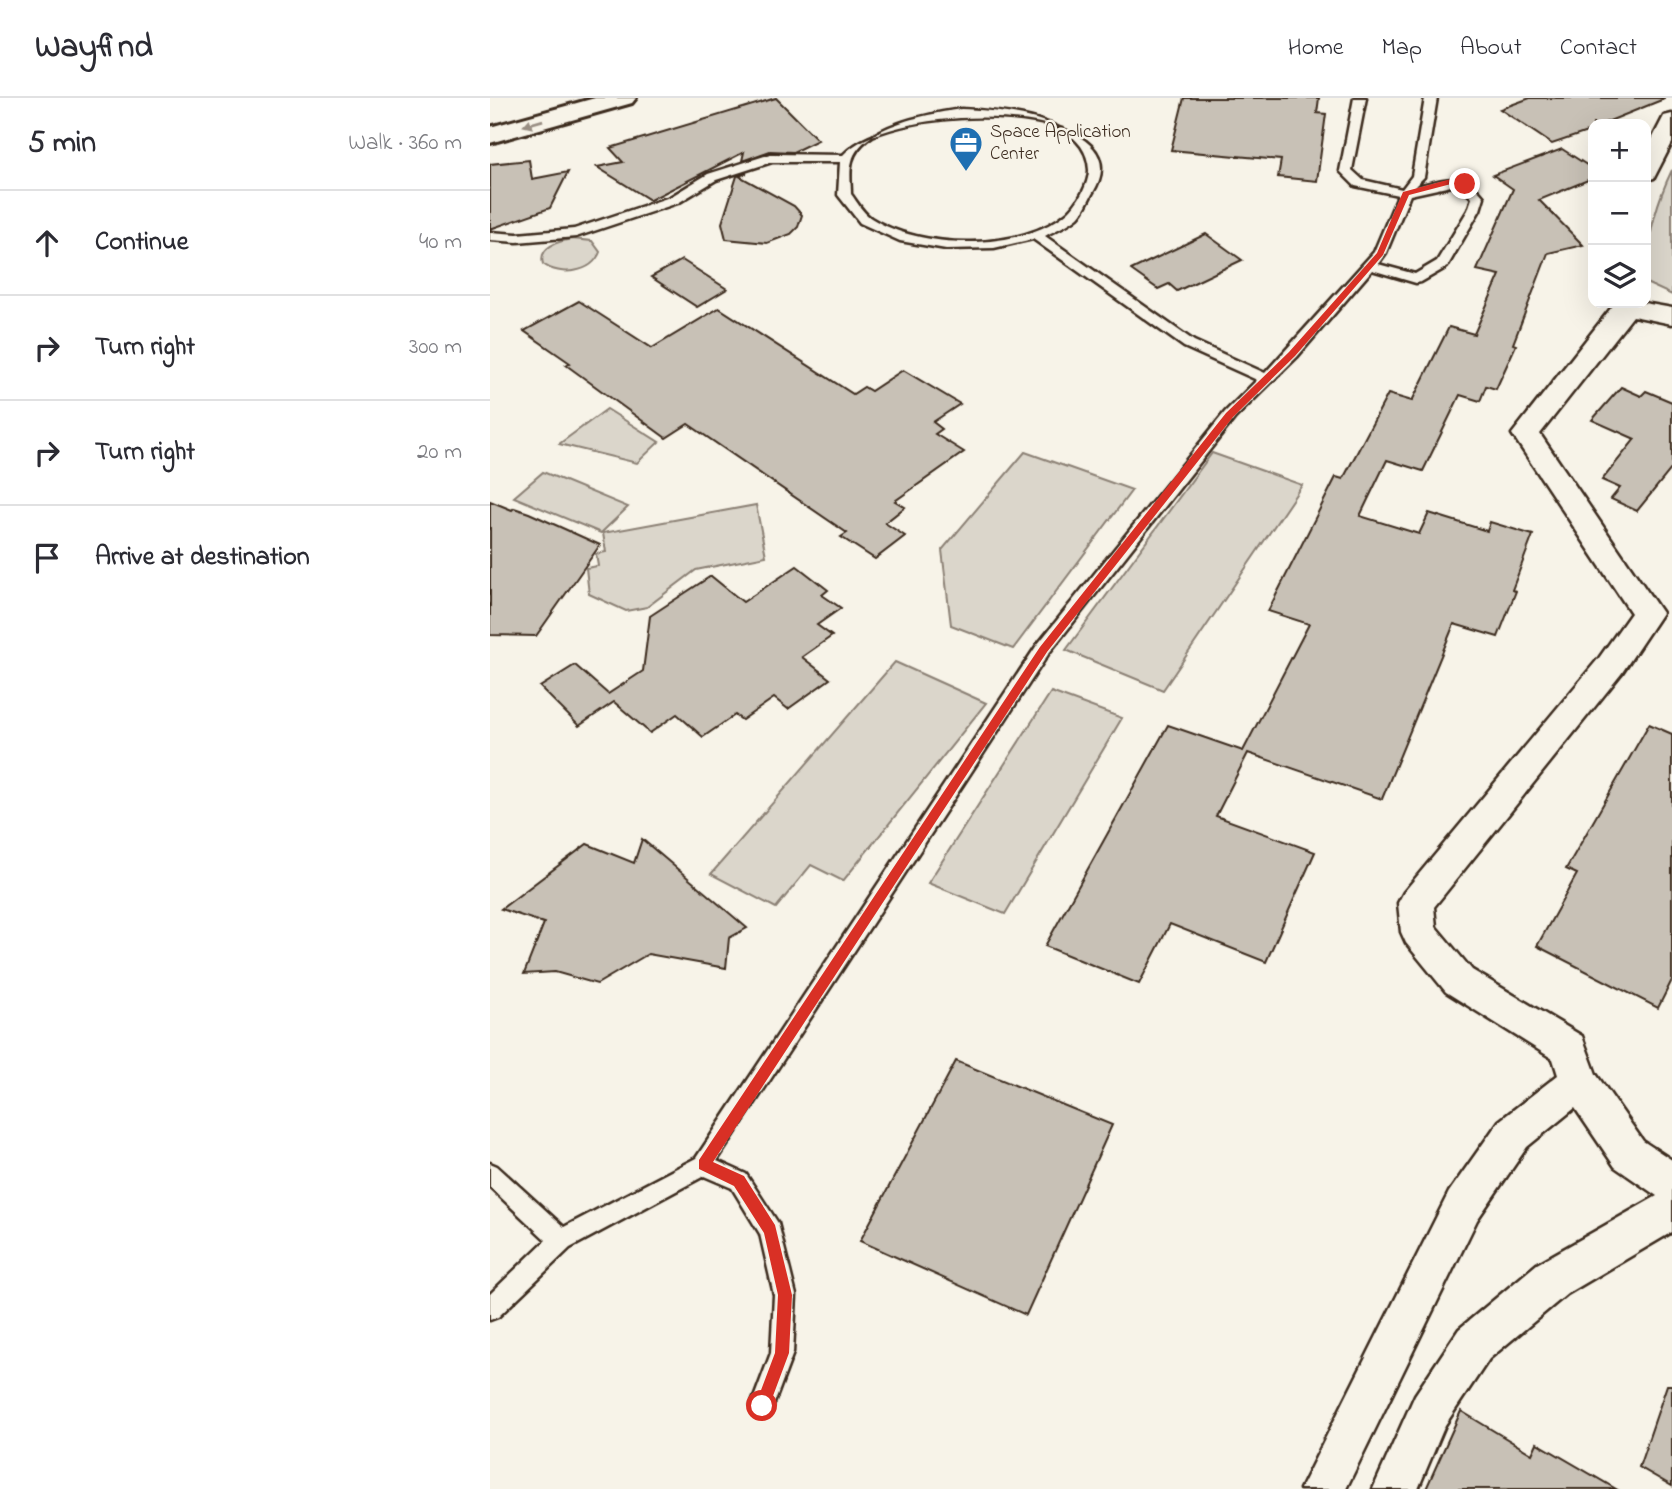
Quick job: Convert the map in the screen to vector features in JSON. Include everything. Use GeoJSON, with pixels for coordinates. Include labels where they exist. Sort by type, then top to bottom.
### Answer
{"type":"FeatureCollection","features":[{"type":"Feature","properties":{"kind":"main road"},"geometry":{"type":"LineString","coordinates":[[490,135],[623,98]]}},
{"type":"Feature","properties":{"kind":"street"},"geometry":{"type":"LineString","coordinates":[[1651,163],[1672,121]]}},
{"type":"Feature","properties":{"kind":"street"},"geometry":{"type":"LineString","coordinates":[[1625,308],[1526,434],[1647,614],[1610,666],[1416,903],[1419,932],[1459,981],[1569,1048],[1579,1082],[1629,1154],[1672,1183]]}},
{"type":"Feature","properties":{"kind":"street"},"geometry":{"type":"LineString","coordinates":[[1639,308],[1672,316]]}},
{"type":"Feature","properties":{"kind":"street"},"geometry":{"type":"LineString","coordinates":[[1322,1489],[1463,1206],[1513,1134],[1579,1082]]}},
{"type":"Feature","properties":{"kind":"street"},"geometry":{"type":"LineString","coordinates":[[1395,1489],[1430,1410],[1474,1344],[1552,1279],[1672,1210]]}},
{"type":"Feature","properties":{"kind":"lane"},"geometry":{"type":"LineString","coordinates":[[1360,98],[1346,171],[1359,183],[1405,193],[1451,182],[1465,184],[1478,197],[1474,210],[1442,264],[1416,279],[1369,265]]}},
{"type":"Feature","properties":{"kind":"lane"},"geometry":{"type":"LineString","coordinates":[[490,1309],[562,1240],[704,1165],[1044,649],[1230,415],[1380,253],[1405,193],[1418,177],[1431,98]]}},
{"type":"Feature","properties":{"kind":"lane"},"geometry":{"type":"LineString","coordinates":[[962,102],[999,102],[1067,129],[1088,149],[1096,172],[1090,195],[1069,217],[1036,235],[995,245],[950,247],[907,240],[872,226],[849,206],[841,182],[846,159],[864,139],[890,122],[962,102]]}},
{"type":"Feature","properties":{"kind":"lane"},"geometry":{"type":"LineString","coordinates":[[490,236],[517,238],[576,233],[674,200],[712,177],[771,158],[846,159]]}},
{"type":"Feature","properties":{"kind":"lane"},"geometry":{"type":"LineString","coordinates":[[1036,235],[1189,344],[1266,379]]}},
{"type":"Feature","properties":{"kind":"lane"},"geometry":{"type":"LineString","coordinates":[[704,1165],[739,1181],[770,1230],[785,1295],[782,1353],[762,1406]]}},
{"type":"Feature","properties":{"kind":"lane"},"geometry":{"type":"LineString","coordinates":[[490,1173],[562,1240]]}},
{"type":"Feature","properties":{"kind":"shaded area"},"geometry":{"type":"Polygon","coordinates":[[[1672,170],[1672,295],[1651,285],[1651,237],[1661,197],[1672,170]]]}},
{"type":"Feature","properties":{"kind":"shaded area"},"geometry":{"type":"Polygon","coordinates":[[[572,239],[592,241],[600,252],[590,265],[575,271],[558,271],[543,264],[542,258],[547,249],[556,243],[572,239]]]}},
{"type":"Feature","properties":{"kind":"shaded area"},"geometry":{"type":"Polygon","coordinates":[[[607,409],[659,442],[637,463],[559,444],[607,409]]]}},
{"type":"Feature","properties":{"kind":"shaded area"},"geometry":{"type":"Polygon","coordinates":[[[1025,452],[1132,490],[1013,649],[951,625],[942,550],[1025,452]]]}},
{"type":"Feature","properties":{"kind":"shaded area"},"geometry":{"type":"Polygon","coordinates":[[[1212,453],[1302,485],[1163,690],[1066,650],[1212,453]]]}},
{"type":"Feature","properties":{"kind":"shaded area"},"geometry":{"type":"Polygon","coordinates":[[[543,472],[628,507],[601,533],[514,497],[543,472]]]}},
{"type":"Feature","properties":{"kind":"shaded area"},"geometry":{"type":"Polygon","coordinates":[[[756,505],[766,556],[696,570],[647,607],[626,611],[589,594],[586,568],[598,566],[596,554],[606,552],[603,533],[756,505]]]}},
{"type":"Feature","properties":{"kind":"shaded area"},"geometry":{"type":"Polygon","coordinates":[[[895,662],[986,703],[843,881],[811,865],[776,908],[711,874],[895,662]]]}},
{"type":"Feature","properties":{"kind":"shaded area"},"geometry":{"type":"Polygon","coordinates":[[[1051,692],[1122,718],[1005,914],[928,883],[1051,692]]]}},
{"type":"Feature","properties":{"kind":"building"},"geometry":{"type":"Polygon","coordinates":[[[776,98],[818,140],[793,152],[770,151],[742,161],[744,152],[650,200],[597,167],[623,162],[610,148],[776,98]]]}},
{"type":"Feature","properties":{"kind":"building"},"geometry":{"type":"Polygon","coordinates":[[[1184,98],[1319,98],[1317,113],[1326,114],[1317,181],[1278,177],[1281,160],[1171,150],[1184,98]]]}},
{"type":"Feature","properties":{"kind":"building"},"geometry":{"type":"Polygon","coordinates":[[[1530,98],[1664,98],[1614,119],[1588,119],[1588,132],[1552,144],[1500,109],[1530,98]]]}},
{"type":"Feature","properties":{"kind":"building"},"geometry":{"type":"Polygon","coordinates":[[[1562,149],[1588,166],[1588,180],[1539,200],[1583,245],[1548,253],[1513,344],[1516,345],[1496,389],[1486,386],[1480,401],[1460,395],[1423,471],[1387,460],[1360,516],[1419,534],[1429,513],[1487,531],[1490,522],[1533,535],[1498,637],[1454,624],[1382,799],[1248,753],[1216,816],[1315,852],[1266,962],[1170,924],[1139,984],[1045,946],[1168,725],[1243,751],[1309,624],[1268,611],[1336,477],[1343,479],[1388,394],[1412,401],[1449,327],[1474,334],[1500,275],[1477,270],[1513,189],[1493,175],[1562,149]]]}},
{"type":"Feature","properties":{"kind":"building"},"geometry":{"type":"Polygon","coordinates":[[[529,160],[532,179],[568,172],[550,208],[490,229],[490,164],[529,160]]]}},
{"type":"Feature","properties":{"kind":"building"},"geometry":{"type":"Polygon","coordinates":[[[747,173],[739,176],[794,206],[802,215],[798,227],[791,234],[767,243],[726,239],[722,223],[737,176],[747,173]]]}},
{"type":"Feature","properties":{"kind":"building"},"geometry":{"type":"Polygon","coordinates":[[[1206,234],[1242,260],[1177,291],[1169,284],[1158,289],[1131,270],[1206,234]]]}},
{"type":"Feature","properties":{"kind":"building"},"geometry":{"type":"Polygon","coordinates":[[[682,260],[727,289],[697,307],[651,277],[682,260]]]}},
{"type":"Feature","properties":{"kind":"building"},"geometry":{"type":"Polygon","coordinates":[[[579,301],[652,348],[719,308],[853,394],[864,387],[871,391],[903,370],[960,404],[933,422],[942,429],[935,434],[964,452],[895,501],[905,507],[885,523],[905,536],[875,559],[841,537],[847,533],[688,424],[666,438],[566,365],[570,363],[524,331],[579,301]]]}},
{"type":"Feature","properties":{"kind":"building"},"geometry":{"type":"Polygon","coordinates":[[[1621,387],[1641,396],[1646,391],[1672,402],[1672,468],[1637,511],[1611,499],[1620,488],[1602,480],[1635,439],[1592,420],[1621,387]]]}},
{"type":"Feature","properties":{"kind":"building"},"geometry":{"type":"Polygon","coordinates":[[[490,501],[512,510],[514,508],[529,513],[600,545],[536,636],[490,635],[490,501]]]}},
{"type":"Feature","properties":{"kind":"building"},"geometry":{"type":"Polygon","coordinates":[[[797,566],[828,590],[822,595],[841,608],[817,625],[832,636],[802,657],[830,679],[788,709],[774,698],[742,720],[735,715],[703,737],[677,714],[650,733],[614,702],[579,726],[540,687],[575,665],[608,694],[643,671],[650,616],[711,576],[743,602],[797,566]]]}},
{"type":"Feature","properties":{"kind":"building"},"geometry":{"type":"Polygon","coordinates":[[[1649,724],[1672,734],[1672,980],[1658,1008],[1537,946],[1577,874],[1566,869],[1649,724]]]}},
{"type":"Feature","properties":{"kind":"building"},"geometry":{"type":"Polygon","coordinates":[[[642,839],[747,928],[729,938],[726,968],[648,954],[597,984],[555,972],[524,974],[544,923],[501,909],[587,844],[634,863],[642,839]]]}},
{"type":"Feature","properties":{"kind":"building"},"geometry":{"type":"Polygon","coordinates":[[[956,1061],[1112,1125],[1026,1315],[860,1241],[956,1061]]]}},
{"type":"Feature","properties":{"kind":"building"},"geometry":{"type":"Polygon","coordinates":[[[1667,1385],[1672,1385],[1672,1486],[1639,1467],[1667,1385]]]}},
{"type":"Feature","properties":{"kind":"building"},"geometry":{"type":"Polygon","coordinates":[[[1461,1411],[1532,1454],[1537,1443],[1616,1489],[1426,1489],[1461,1411]]]}},
{"type":"Feature","properties":{"kind":"place","name":"Space Application Center"},"geometry":{"type":"Point","coordinates":[966,173]}},
{"type":"Feature","properties":{"kind":"route"},"geometry":{"type":"LineString","coordinates":[[762,1406],[782,1353],[785,1295],[770,1230],[739,1181],[704,1165],[1044,649],[1230,415],[1292,354],[1380,253],[1405,193],[1451,182],[1465,184]]}}]}
